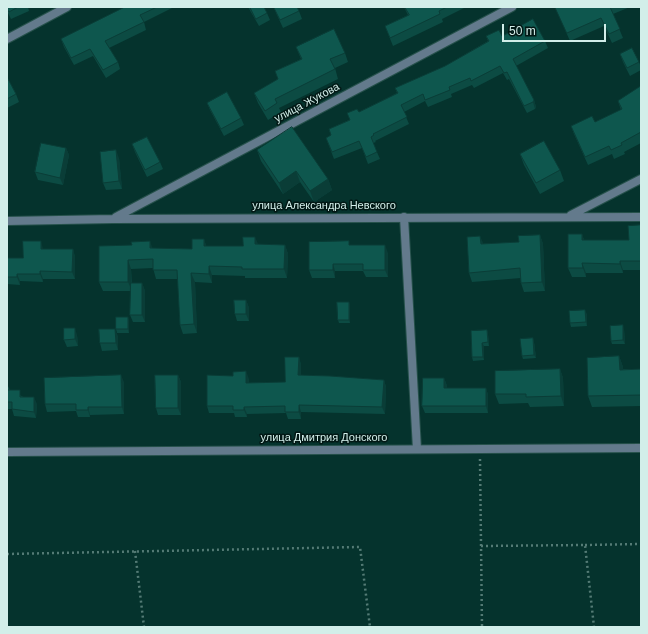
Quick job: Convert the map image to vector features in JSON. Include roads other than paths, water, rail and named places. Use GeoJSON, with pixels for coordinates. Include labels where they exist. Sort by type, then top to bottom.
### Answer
{"type":"FeatureCollection","features":[{"type":"Feature","properties":{"kind":"street"},"geometry":{"type":"LineString","coordinates":[[7,39],[67,7]]}},
{"type":"Feature","properties":{"kind":"street","name":"улица Жукова"},"geometry":{"type":"LineString","coordinates":[[113,219],[512,7]]}},
{"type":"Feature","properties":{"kind":"street"},"geometry":{"type":"LineString","coordinates":[[570,216],[641,178]]}},
{"type":"Feature","properties":{"kind":"street"},"geometry":{"type":"LineString","coordinates":[[404,217],[416,449]]}},
{"type":"Feature","properties":{"kind":"street","name":"улица Александра Невского"},"geometry":{"type":"LineString","coordinates":[[7,221],[404,217],[641,217]]}},
{"type":"Feature","properties":{"kind":"street","name":"улица Дмитрия Донского"},"geometry":{"type":"LineString","coordinates":[[7,452],[641,448]]}}]}
